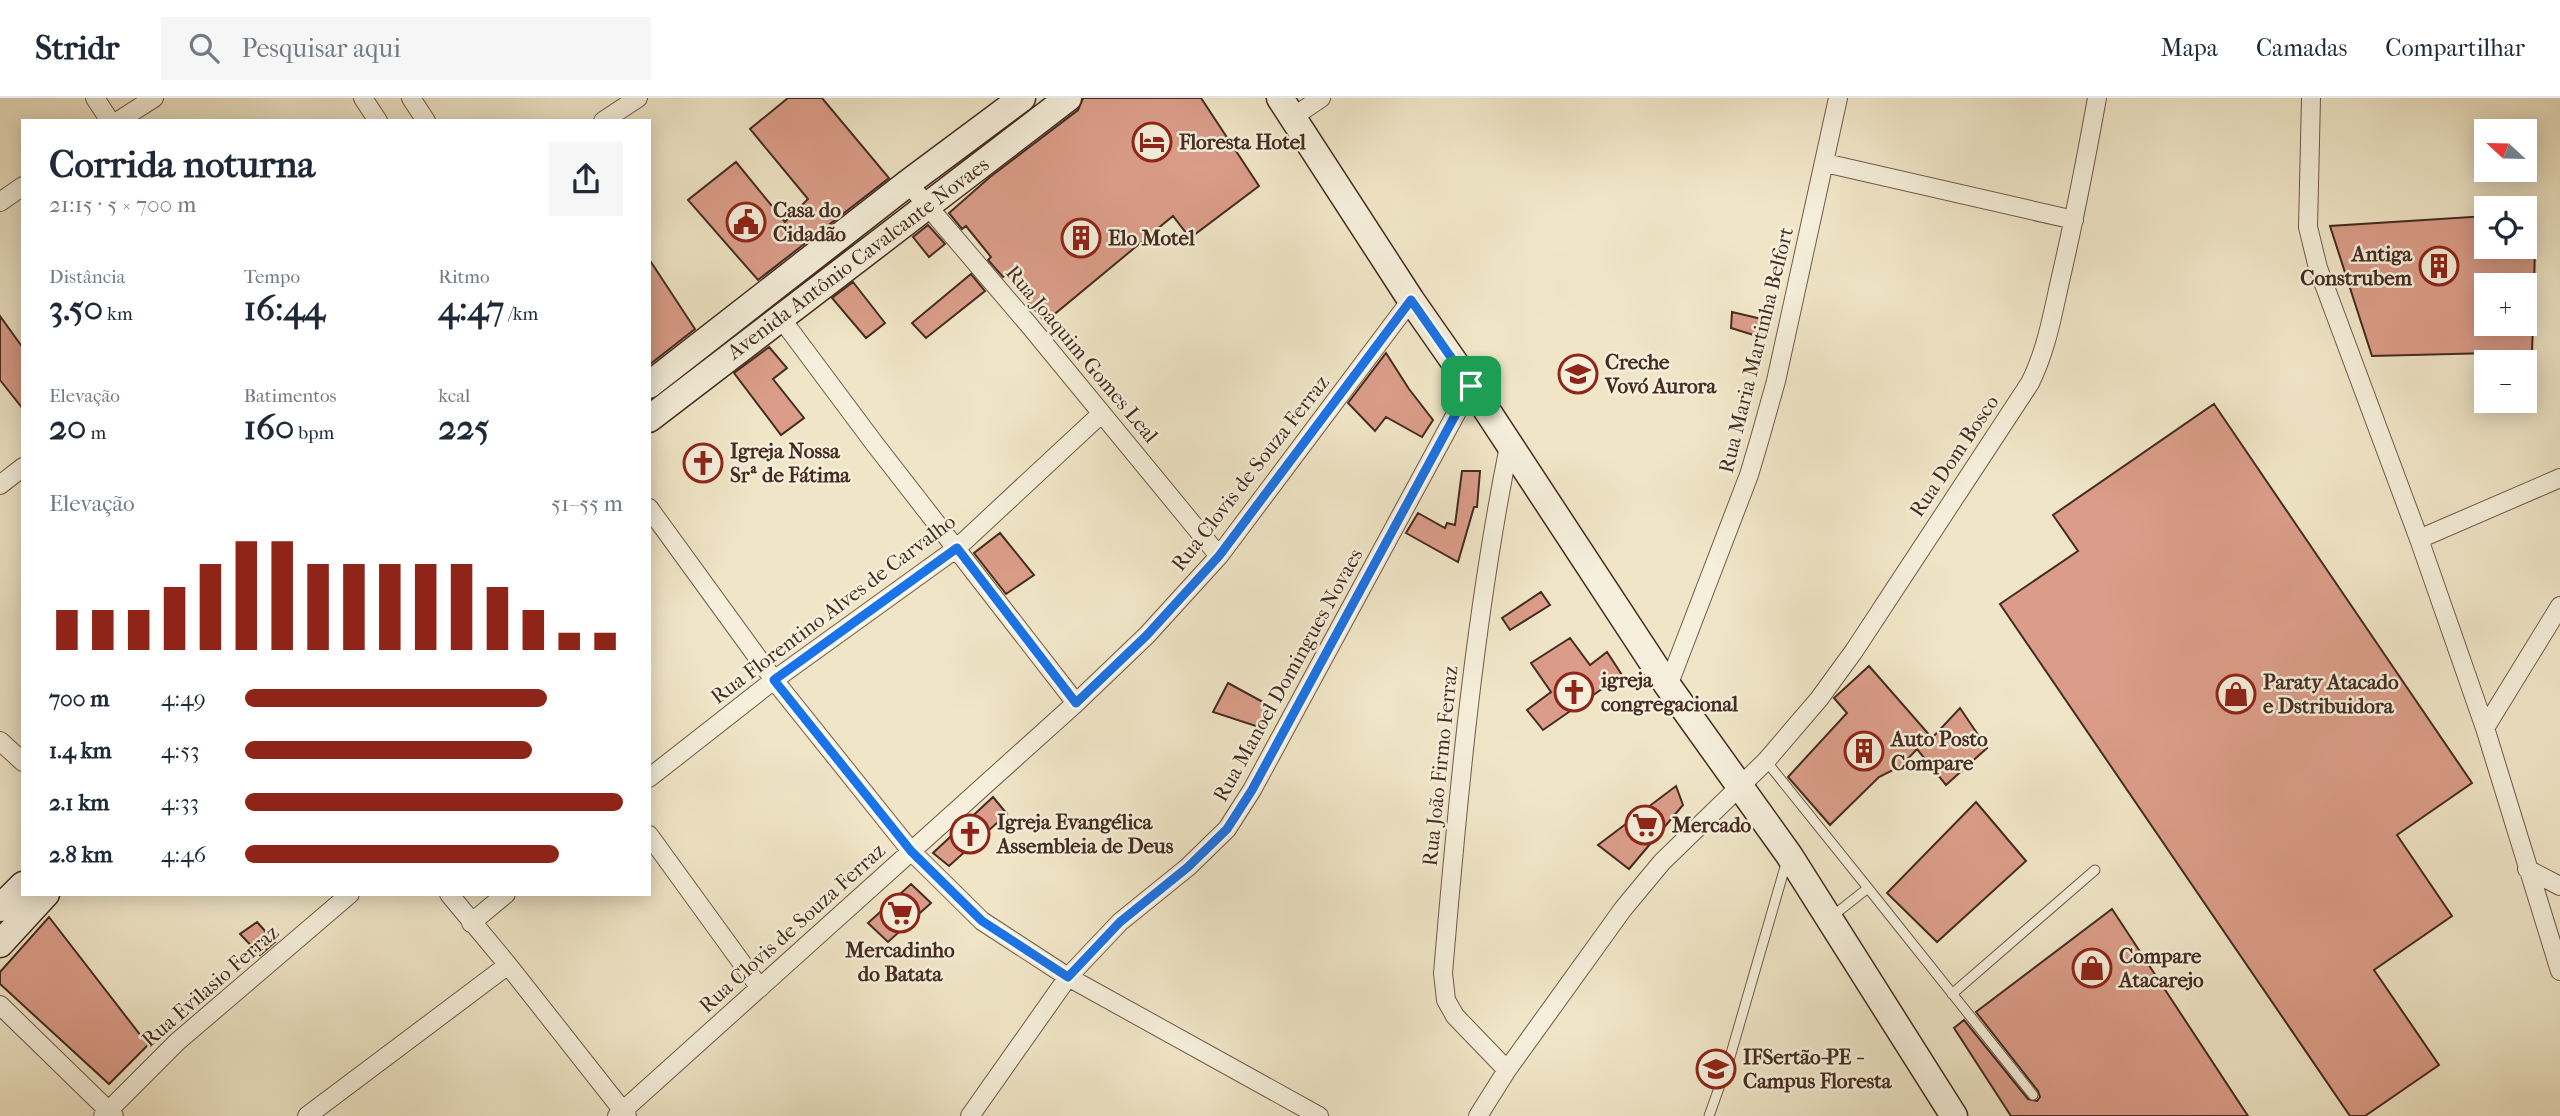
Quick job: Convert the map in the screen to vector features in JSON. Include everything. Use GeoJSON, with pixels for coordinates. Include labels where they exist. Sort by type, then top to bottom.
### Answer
{"type":"FeatureCollection","features":[{"type":"Feature","properties":{"kind":"main road"},"geometry":{"type":"LineString","coordinates":[[651,383],[908,183],[1023,98]]}},
{"type":"Feature","properties":{"kind":"main road","name":"Avenida Antônio Cavalcante Novaes"},"geometry":{"type":"LineString","coordinates":[[651,417],[1068,98]]}},
{"type":"Feature","properties":{"kind":"main road"},"geometry":{"type":"LineString","coordinates":[[1286,108],[1668,686],[1789,855],[1954,1116]]}},
{"type":"Feature","properties":{"kind":"main road"},"geometry":{"type":"LineString","coordinates":[[810,260],[825,283]]}},
{"type":"Feature","properties":{"kind":"main road"},"geometry":{"type":"LineString","coordinates":[[0,908],[21,887]]}},
{"type":"Feature","properties":{"kind":"main road"},"geometry":{"type":"LineString","coordinates":[[0,944],[44,896]]}},
{"type":"Feature","properties":{"kind":"street"},"geometry":{"type":"LineString","coordinates":[[95,98],[109,119]]}},
{"type":"Feature","properties":{"kind":"street"},"geometry":{"type":"LineString","coordinates":[[121,119],[154,98]]}},
{"type":"Feature","properties":{"kind":"street"},"geometry":{"type":"LineString","coordinates":[[363,98],[377,119]]}},
{"type":"Feature","properties":{"kind":"street"},"geometry":{"type":"LineString","coordinates":[[411,98],[425,119]]}},
{"type":"Feature","properties":{"kind":"street"},"geometry":{"type":"LineString","coordinates":[[606,119],[638,98]]}},
{"type":"Feature","properties":{"kind":"street"},"geometry":{"type":"LineString","coordinates":[[1286,108],[1321,98]]}},
{"type":"Feature","properties":{"kind":"street","name":"Rua Maria Martinha Belfort"},"geometry":{"type":"LineString","coordinates":[[1668,686],[1749,475],[1776,381],[1838,98]]}},
{"type":"Feature","properties":{"kind":"street","name":"Rua Dom Bosco"},"geometry":{"type":"LineString","coordinates":[[1478,1116],[1507,1070],[1623,909],[1662,862],[1766,761],[1819,699],[1854,651],[2029,383],[2047,341],[2098,98]]}},
{"type":"Feature","properties":{"kind":"street"},"geometry":{"type":"LineString","coordinates":[[2311,98],[2308,227],[2318,268],[2419,539],[2485,728],[2560,971]]}},
{"type":"Feature","properties":{"kind":"street"},"geometry":{"type":"LineString","coordinates":[[1825,163],[2074,220]]}},
{"type":"Feature","properties":{"kind":"street","name":"Rua Joaquim Gomes Leal"},"geometry":{"type":"LineString","coordinates":[[908,183],[1219,556]]}},
{"type":"Feature","properties":{"kind":"street"},"geometry":{"type":"LineString","coordinates":[[0,202],[21,187]]}},
{"type":"Feature","properties":{"kind":"street","name":"Rua Clovis de Souza Ferraz"},"geometry":{"type":"LineString","coordinates":[[622,1115],[1076,703],[1147,635],[1219,556],[1411,300]]}},
{"type":"Feature","properties":{"kind":"street"},"geometry":{"type":"LineString","coordinates":[[780,317],[1076,703]]}},
{"type":"Feature","properties":{"kind":"street","name":"Rua Manoel Domingues Novaes"},"geometry":{"type":"LineString","coordinates":[[970,1116],[1068,977],[1120,922],[1188,867],[1227,829],[1252,790],[1471,386]]}},
{"type":"Feature","properties":{"kind":"street","name":"Rua Florentino Alves de Carvalho"},"geometry":{"type":"LineString","coordinates":[[651,776],[774,680],[957,548],[1101,414]]}},
{"type":"Feature","properties":{"kind":"street","name":"Rua João Firmo Ferraz"},"geometry":{"type":"LineString","coordinates":[[1507,1070],[1455,1016],[1446,1000],[1443,973],[1461,767],[1491,537],[1509,446]]}},
{"type":"Feature","properties":{"kind":"street"},"geometry":{"type":"LineString","coordinates":[[0,485],[21,469]]}},
{"type":"Feature","properties":{"kind":"street"},"geometry":{"type":"LineString","coordinates":[[2419,539],[2560,478]]}},
{"type":"Feature","properties":{"kind":"street"},"geometry":{"type":"LineString","coordinates":[[651,511],[774,680],[911,851],[982,921],[1068,977],[1319,1116]]}},
{"type":"Feature","properties":{"kind":"street"},"geometry":{"type":"LineString","coordinates":[[2485,728],[2560,606]]}},
{"type":"Feature","properties":{"kind":"street"},"geometry":{"type":"LineString","coordinates":[[0,741],[21,760]]}},
{"type":"Feature","properties":{"kind":"street"},"geometry":{"type":"LineString","coordinates":[[651,838],[760,988]]}},
{"type":"Feature","properties":{"kind":"street"},"geometry":{"type":"LineString","coordinates":[[2527,869],[2560,886]]}},
{"type":"Feature","properties":{"kind":"street","name":"Rua Evilasio Ferraz"},"geometry":{"type":"LineString","coordinates":[[109,1114],[177,1042],[348,896]]}},
{"type":"Feature","properties":{"kind":"street"},"geometry":{"type":"LineString","coordinates":[[451,896],[508,965],[622,1115]]}},
{"type":"Feature","properties":{"kind":"street"},"geometry":{"type":"LineString","coordinates":[[471,923],[504,896]]}},
{"type":"Feature","properties":{"kind":"street"},"geometry":{"type":"LineString","coordinates":[[307,1116],[508,965]]}},
{"type":"Feature","properties":{"kind":"street"},"geometry":{"type":"LineString","coordinates":[[0,1005],[109,1114]]}},
{"type":"Feature","properties":{"kind":"lane"},"geometry":{"type":"LineString","coordinates":[[1766,761],[2033,1096]]}},
{"type":"Feature","properties":{"kind":"lane"},"geometry":{"type":"LineString","coordinates":[[1709,1116],[1730,1057],[1789,855]]}},
{"type":"Feature","properties":{"kind":"lane"},"geometry":{"type":"LineString","coordinates":[[1952,994],[2095,870]]}},
{"type":"Feature","properties":{"kind":"lane"},"geometry":{"type":"LineString","coordinates":[[1829,919],[1868,888]]}},
{"type":"Feature","properties":{"kind":"building"},"geometry":{"type":"Polygon","coordinates":[[[788,98],[822,98],[889,178],[758,280],[688,200],[736,162],[785,222],[808,199],[750,129],[788,98]]]}},
{"type":"Feature","properties":{"kind":"building"},"geometry":{"type":"Polygon","coordinates":[[[1083,98],[1201,98],[1259,186],[1190,238],[1173,216],[1045,322],[1006,275],[1003,277],[988,260],[991,257],[966,226],[962,229],[949,213],[990,177],[1078,110],[1083,98]]]}},
{"type":"Feature","properties":{"kind":"building","name":"Antiga Construbem"},"geometry":{"type":"Polygon","coordinates":[[[2474,217],[2474,259],[2535,259],[2534,273],[2474,273],[2474,336],[2533,336],[2532,350],[2474,350],[2474,353],[2372,356],[2330,226],[2474,217]]]}},
{"type":"Feature","properties":{"kind":"building"},"geometry":{"type":"Polygon","coordinates":[[[928,225],[945,244],[929,257],[913,237],[928,225]]]}},
{"type":"Feature","properties":{"kind":"building"},"geometry":{"type":"Polygon","coordinates":[[[651,262],[695,329],[651,363],[651,262]]]}},
{"type":"Feature","properties":{"kind":"building"},"geometry":{"type":"Polygon","coordinates":[[[971,274],[985,291],[926,338],[912,323],[971,274]]]}},
{"type":"Feature","properties":{"kind":"building"},"geometry":{"type":"Polygon","coordinates":[[[853,282],[885,323],[866,338],[832,298],[853,282]]]}},
{"type":"Feature","properties":{"kind":"building"},"geometry":{"type":"Polygon","coordinates":[[[1732,312],[1766,320],[1763,338],[1731,328],[1732,312]]]}},
{"type":"Feature","properties":{"kind":"building"},"geometry":{"type":"Polygon","coordinates":[[[0,316],[21,345],[21,406],[0,380],[0,316]]]}},
{"type":"Feature","properties":{"kind":"building"},"geometry":{"type":"Polygon","coordinates":[[[769,347],[787,368],[773,379],[804,418],[781,435],[734,373],[769,347]]]}},
{"type":"Feature","properties":{"kind":"building"},"geometry":{"type":"Polygon","coordinates":[[[1386,353],[1433,420],[1422,437],[1386,417],[1375,431],[1348,403],[1386,353]]]}},
{"type":"Feature","properties":{"kind":"building","name":"Paraty Atacado e Dstribuidora"},"geometry":{"type":"Polygon","coordinates":[[[2214,404],[2472,783],[2397,835],[2452,916],[2374,970],[2439,1065],[2365,1116],[2350,1116],[2000,604],[2078,551],[2053,515],[2214,404]]]}},
{"type":"Feature","properties":{"kind":"building"},"geometry":{"type":"Polygon","coordinates":[[[1462,471],[1480,471],[1477,507],[1474,507],[1458,562],[1406,533],[1418,513],[1445,528],[1447,523],[1455,525],[1462,471]]]}},
{"type":"Feature","properties":{"kind":"building"},"geometry":{"type":"Polygon","coordinates":[[[1000,533],[1034,575],[1006,594],[974,553],[1000,533]]]}},
{"type":"Feature","properties":{"kind":"building"},"geometry":{"type":"Polygon","coordinates":[[[1541,592],[1550,605],[1510,630],[1502,618],[1541,592]]]}},
{"type":"Feature","properties":{"kind":"building","name":"igreja congregacional"},"geometry":{"type":"Polygon","coordinates":[[[1570,638],[1590,665],[1607,652],[1622,675],[1543,730],[1527,710],[1551,692],[1531,663],[1570,638]]]}},
{"type":"Feature","properties":{"kind":"building","name":"Auto Posto Compare"},"geometry":{"type":"Polygon","coordinates":[[[1869,666],[1932,738],[1960,708],[1987,748],[1946,785],[1917,749],[1901,766],[1879,777],[1830,825],[1788,777],[1847,713],[1834,698],[1869,666]]]}},
{"type":"Feature","properties":{"kind":"building"},"geometry":{"type":"Polygon","coordinates":[[[1228,683],[1272,707],[1262,728],[1213,712],[1228,683]]]}},
{"type":"Feature","properties":{"kind":"building","name":"Mercado"},"geometry":{"type":"Polygon","coordinates":[[[1676,786],[1683,805],[1629,869],[1598,845],[1676,786]]]}},
{"type":"Feature","properties":{"kind":"building","name":"Igreja Evangélica Assembleia de Deus"},"geometry":{"type":"Polygon","coordinates":[[[993,797],[1007,814],[949,866],[933,853],[993,797]]]}},
{"type":"Feature","properties":{"kind":"building"},"geometry":{"type":"Polygon","coordinates":[[[1976,802],[2026,861],[1937,942],[1887,893],[1976,802]]]}},
{"type":"Feature","properties":{"kind":"building","name":"Mercadinho do Batata"},"geometry":{"type":"Polygon","coordinates":[[[911,884],[931,903],[888,942],[868,923],[911,884]]]}},
{"type":"Feature","properties":{"kind":"building","name":"Compare Atacarejo"},"geometry":{"type":"Polygon","coordinates":[[[2112,909],[2248,1116],[2011,1116],[1954,1028],[1964,1020],[2028,1099],[2037,1101],[2040,1097],[2038,1091],[1976,1012],[2112,909]]]}},
{"type":"Feature","properties":{"kind":"building"},"geometry":{"type":"Polygon","coordinates":[[[49,917],[148,1045],[109,1084],[0,984],[0,972],[49,917]]]}},
{"type":"Feature","properties":{"kind":"building"},"geometry":{"type":"Polygon","coordinates":[[[257,922],[275,942],[260,955],[240,934],[257,922]]]}},
{"type":"Feature","properties":{"kind":"place","name":"Floresta Hotel"},"geometry":{"type":"Point","coordinates":[1152,142]}},
{"type":"Feature","properties":{"kind":"place","name":"Casa do Cidadão"},"geometry":{"type":"Point","coordinates":[746,222]}},
{"type":"Feature","properties":{"kind":"place","name":"Elo Motel"},"geometry":{"type":"Point","coordinates":[1081,238]}},
{"type":"Feature","properties":{"kind":"place","name":"Antiga Construbem"},"geometry":{"type":"Point","coordinates":[2439,266]}},
{"type":"Feature","properties":{"kind":"place","name":"Creche Vovó Aurora"},"geometry":{"type":"Point","coordinates":[1578,374]}},
{"type":"Feature","properties":{"kind":"place","name":"Igreja Nossa Srª de Fátima"},"geometry":{"type":"Point","coordinates":[703,463]}},
{"type":"Feature","properties":{"kind":"place","name":"igreja congregacional"},"geometry":{"type":"Point","coordinates":[1574,692]}},
{"type":"Feature","properties":{"kind":"place","name":"Paraty Atacado e Dstribuidora"},"geometry":{"type":"Point","coordinates":[2236,694]}},
{"type":"Feature","properties":{"kind":"place","name":"Auto Posto Compare"},"geometry":{"type":"Point","coordinates":[1864,751]}},
{"type":"Feature","properties":{"kind":"place","name":"Mercado"},"geometry":{"type":"Point","coordinates":[1645,825]}},
{"type":"Feature","properties":{"kind":"place","name":"Igreja Evangélica Assembleia de Deus"},"geometry":{"type":"Point","coordinates":[970,834]}},
{"type":"Feature","properties":{"kind":"place","name":"Mercadinho do Batata"},"geometry":{"type":"Point","coordinates":[900,913]}},
{"type":"Feature","properties":{"kind":"place","name":"Compare Atacarejo"},"geometry":{"type":"Point","coordinates":[2092,968]}},
{"type":"Feature","properties":{"kind":"place","name":"IFSertão-PE - Campus Floresta"},"geometry":{"type":"Point","coordinates":[1716,1069]}},
{"type":"Feature","properties":{"kind":"route"},"geometry":{"type":"LineString","coordinates":[[1411,300],[1471,386],[1252,790],[1227,829],[1188,867],[1120,922],[1068,977],[982,921],[911,851],[774,680],[957,548],[1076,703],[1147,635],[1219,556],[1411,300]]}}]}
